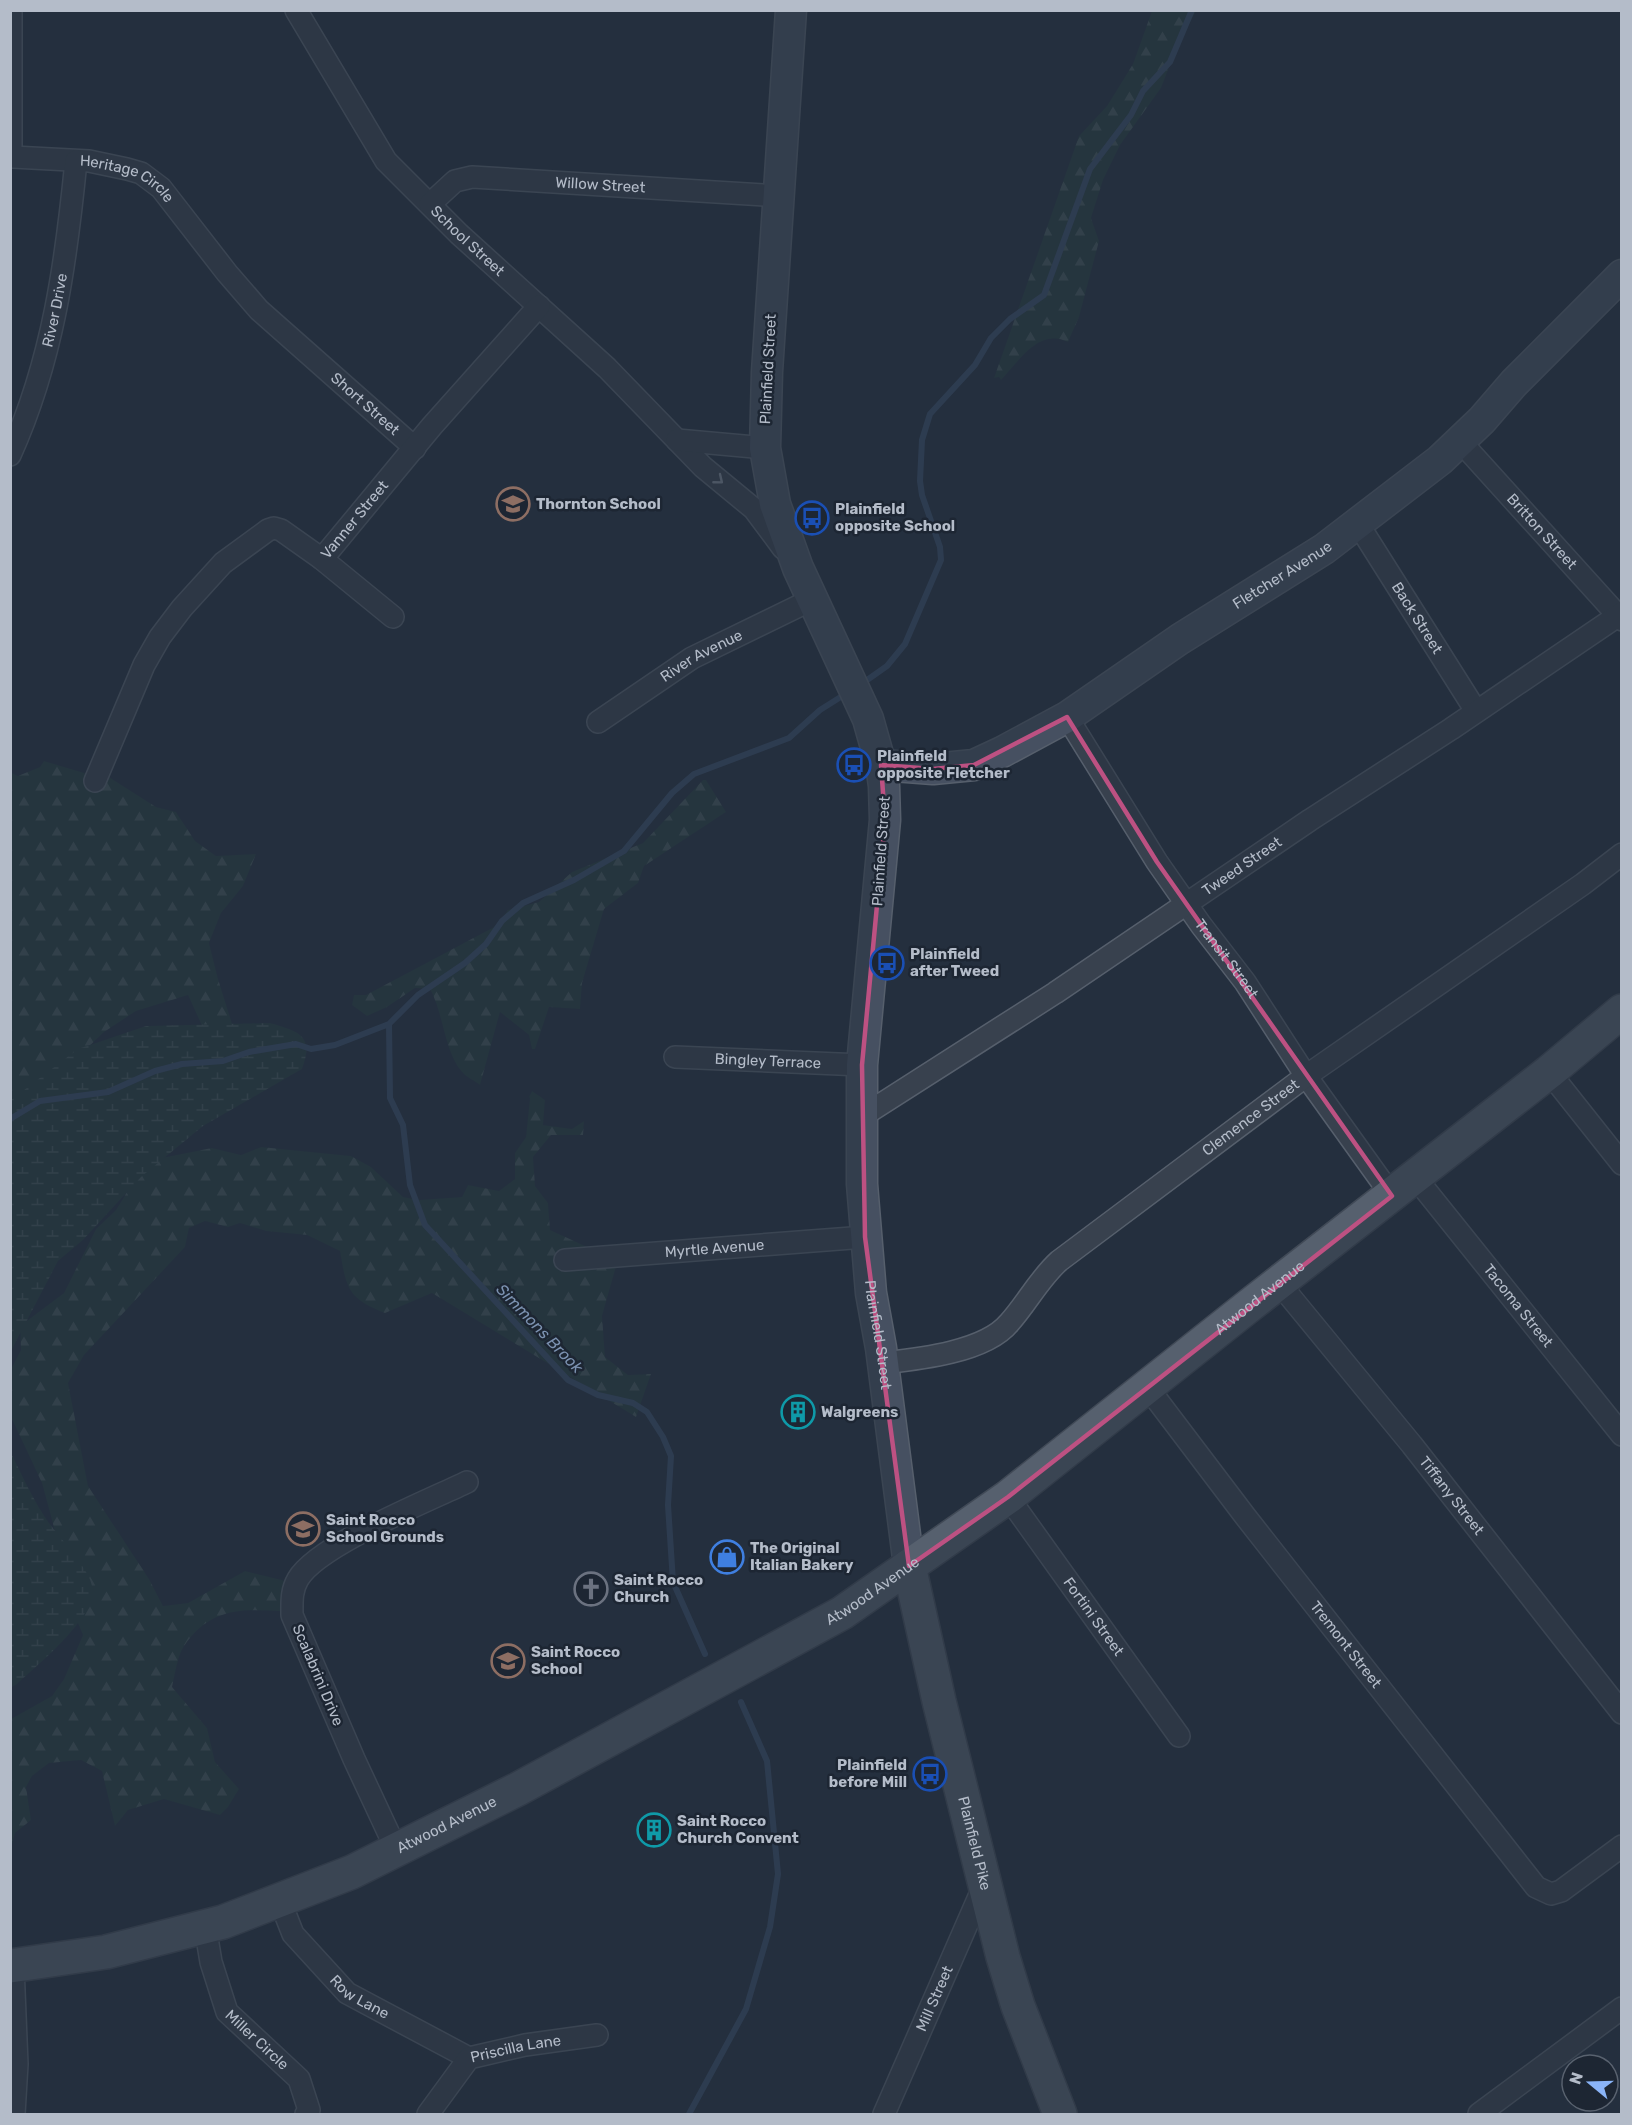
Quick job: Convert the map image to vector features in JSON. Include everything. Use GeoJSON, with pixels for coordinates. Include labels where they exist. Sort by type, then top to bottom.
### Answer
{"type":"FeatureCollection","features":[{"type":"Feature","properties":{"kind":"main road","name":"Plainfield Street"},"geometry":{"type":"LineString","coordinates":[[791,10],[767,372],[765,448],[776,504],[798,568],[868,719],[885,786],[885,820],[862,1065],[861,1117],[865,1237],[909,1566]]}},
{"type":"Feature","properties":{"kind":"main road","name":"Fletcher Avenue"},"geometry":{"type":"LineString","coordinates":[[881,765],[933,769],[974,765],[1002,752],[1067,717],[1180,639],[1324,549],[1440,460],[1482,420],[1514,383],[1622,275]]}},
{"type":"Feature","properties":{"kind":"main road","name":"Atwood Avenue"},"geometry":{"type":"LineString","coordinates":[[12,1966],[106,1952],[223,1922],[352,1872],[518,1789],[834,1618],[1008,1497],[1550,1072],[1622,1011]]}},
{"type":"Feature","properties":{"kind":"main road","name":"Plainfield Pike"},"geometry":{"type":"LineString","coordinates":[[909,1566],[939,1701],[1003,1957],[1015,1996],[1060,2115]]}},
{"type":"Feature","properties":{"kind":"street","name":"Heritage Circle"},"geometry":{"type":"LineString","coordinates":[[11,10],[10,152],[13,157],[89,161],[141,173],[161,188],[259,310],[314,358]]}},
{"type":"Feature","properties":{"kind":"street","name":"School Street"},"geometry":{"type":"LineString","coordinates":[[296,10],[386,161],[398,176],[607,368],[703,467],[754,509],[798,568]]}},
{"type":"Feature","properties":{"kind":"street","name":"River Drive"},"geometry":{"type":"LineString","coordinates":[[10,455],[31,406],[56,312],[68,238],[76,161]]}},
{"type":"Feature","properties":{"kind":"street","name":"Willow Street"},"geometry":{"type":"LineString","coordinates":[[430,204],[455,181],[472,177],[780,196]]}},
{"type":"Feature","properties":{"kind":"street","name":"Vanner Street"},"geometry":{"type":"LineString","coordinates":[[94,781],[144,666],[160,637],[182,608],[224,562],[260,535],[274,528],[281,530],[322,559],[432,426],[539,306]]}},
{"type":"Feature","properties":{"kind":"street","name":"Short Street"},"geometry":{"type":"LineString","coordinates":[[314,358],[415,448]]}},
{"type":"Feature","properties":{"kind":"street"},"geometry":{"type":"LineString","coordinates":[[677,440],[765,448]]}},
{"type":"Feature","properties":{"kind":"street","name":"Britton Street"},"geometry":{"type":"LineString","coordinates":[[1460,441],[1620,617]]}},
{"type":"Feature","properties":{"kind":"street","name":"Back Street"},"geometry":{"type":"LineString","coordinates":[[1358,524],[1476,711]]}},
{"type":"Feature","properties":{"kind":"street"},"geometry":{"type":"LineString","coordinates":[[322,559],[393,617]]}},
{"type":"Feature","properties":{"kind":"street","name":"River Avenue"},"geometry":{"type":"LineString","coordinates":[[598,722],[692,658],[811,600]]}},
{"type":"Feature","properties":{"kind":"street","name":"Tweed Street"},"geometry":{"type":"LineString","coordinates":[[861,1117],[1055,993],[1310,820],[1604,625],[1620,617]]}},
{"type":"Feature","properties":{"kind":"street","name":"Transit Street"},"geometry":{"type":"LineString","coordinates":[[1067,717],[1157,862],[1245,982],[1306,1076],[1403,1186]]}},
{"type":"Feature","properties":{"kind":"street","name":"Clemence Street"},"geometry":{"type":"LineString","coordinates":[[883,1363],[930,1358],[992,1338],[1007,1326],[1028,1301],[1046,1273],[1059,1261],[1306,1076],[1622,854]]}},
{"type":"Feature","properties":{"kind":"street","name":"Bingley Terrace"},"geometry":{"type":"LineString","coordinates":[[675,1057],[862,1065]]}},
{"type":"Feature","properties":{"kind":"street"},"geometry":{"type":"LineString","coordinates":[[1550,1072],[1622,1164]]}},
{"type":"Feature","properties":{"kind":"street","name":"Tacoma Street"},"geometry":{"type":"LineString","coordinates":[[1403,1186],[1622,1435]]}},
{"type":"Feature","properties":{"kind":"street","name":"Myrtle Avenue"},"geometry":{"type":"LineString","coordinates":[[565,1260],[865,1237]]}},
{"type":"Feature","properties":{"kind":"street","name":"Tiffany Street"},"geometry":{"type":"LineString","coordinates":[[1279,1283],[1412,1445],[1622,1713]]}},
{"type":"Feature","properties":{"kind":"street","name":"Tremont Street"},"geometry":{"type":"LineString","coordinates":[[1148,1388],[1252,1525],[1536,1887],[1551,1894],[1561,1892],[1622,1846]]}},
{"type":"Feature","properties":{"kind":"street","name":"Scalabrini Drive"},"geometry":{"type":"LineString","coordinates":[[396,1850],[292,1615],[291,1595],[298,1579],[308,1566],[343,1542],[467,1482]]}},
{"type":"Feature","properties":{"kind":"street","name":"Fortini Street"},"geometry":{"type":"LineString","coordinates":[[1008,1497],[1179,1736]]}},
{"type":"Feature","properties":{"kind":"street","name":"Mill Street"},"geometry":{"type":"LineString","coordinates":[[884,2115],[986,1882]]}},
{"type":"Feature","properties":{"kind":"street","name":"Row Lane"},"geometry":{"type":"LineString","coordinates":[[279,1902],[293,1934],[347,1993],[469,2058]]}},
{"type":"Feature","properties":{"kind":"street","name":"Miller Circle"},"geometry":{"type":"LineString","coordinates":[[205,1926],[211,1962],[227,2012],[299,2079],[309,2110],[306,2115]]}},
{"type":"Feature","properties":{"kind":"street"},"geometry":{"type":"LineString","coordinates":[[12,1966],[17,2064],[14,2115]]}},
{"type":"Feature","properties":{"kind":"street"},"geometry":{"type":"LineString","coordinates":[[1479,2115],[1622,2008]]}},
{"type":"Feature","properties":{"kind":"street","name":"Priscilla Lane"},"geometry":{"type":"LineString","coordinates":[[428,2115],[469,2058],[525,2044],[597,2035]]}},
{"type":"Feature","properties":{"kind":"highlighted area"},"geometry":{"type":"Polygon","coordinates":[[[1067,717],[1157,862],[1392,1196],[1008,1497],[909,1566],[865,1237],[862,1065],[885,820],[881,765],[933,769],[974,765],[1067,717]]]}},
{"type":"Feature","properties":{"kind":"green space"},"geometry":{"type":"Polygon","coordinates":[[[1152,11],[1196,11],[1178,44],[1161,88],[1120,145],[1103,180],[1091,218],[1099,241],[1079,317],[1068,342],[1048,339],[1039,343],[1023,355],[1001,380],[999,377],[994,378],[1079,136],[1107,106],[1133,64],[1152,11]]]}},
{"type":"Feature","properties":{"kind":"green space"},"geometry":{"type":"Polygon","coordinates":[[[44,761],[91,775],[101,772],[156,807],[176,812],[195,841],[216,856],[256,854],[243,886],[221,913],[209,943],[234,1030],[208,1039],[188,995],[136,1011],[104,1032],[32,1101],[11,1108],[10,772],[18,776],[40,767],[44,761]]]}},
{"type":"Feature","properties":{"kind":"green space"},"geometry":{"type":"Polygon","coordinates":[[[703,780],[706,780],[726,812],[644,866],[638,883],[604,909],[582,983],[580,1009],[549,1007],[535,1049],[532,1049],[529,1035],[500,1012],[480,1085],[457,1066],[430,989],[415,988],[387,1007],[367,1016],[352,1005],[354,995],[366,995],[496,926],[508,910],[539,902],[572,872],[643,843],[703,780]]]}},
{"type":"Feature","properties":{"kind":"green space"},"geometry":{"type":"Polygon","coordinates":[[[270,1023],[289,1029],[301,1036],[306,1049],[302,1069],[203,1126],[141,1177],[83,1240],[58,1261],[11,1351],[11,1100],[78,1049],[146,1026],[270,1023]]]}},
{"type":"Feature","properties":{"kind":"green space"},"geometry":{"type":"Polygon","coordinates":[[[532,1091],[545,1100],[543,1125],[572,1129],[584,1121],[583,1135],[551,1135],[533,1157],[535,1186],[548,1203],[550,1230],[585,1246],[621,1249],[602,1316],[605,1357],[628,1375],[651,1374],[636,1417],[432,1293],[385,1313],[363,1303],[351,1291],[347,1283],[340,1251],[307,1235],[266,1231],[240,1223],[228,1227],[205,1221],[189,1228],[185,1247],[84,1355],[68,1383],[88,1486],[149,1579],[163,1606],[188,1603],[245,1571],[294,1583],[290,1612],[259,1610],[231,1612],[218,1616],[206,1623],[184,1646],[176,1666],[172,1687],[207,1728],[215,1762],[239,1789],[220,1815],[164,1799],[128,1810],[115,1826],[102,1771],[81,1760],[49,1763],[32,1776],[26,1787],[31,1820],[15,1833],[11,1848],[11,1719],[52,1696],[64,1679],[83,1635],[63,1588],[56,1535],[42,1483],[11,1417],[11,1369],[21,1350],[20,1326],[64,1293],[96,1229],[116,1210],[146,1161],[212,1148],[241,1155],[261,1147],[351,1156],[371,1167],[403,1197],[419,1200],[462,1197],[468,1185],[499,1191],[515,1179],[515,1153],[526,1137],[529,1097],[532,1091]]]}},
{"type":"Feature","properties":{"kind":"green space"},"geometry":{"type":"Polygon","coordinates":[[[11,1453],[43,1514],[85,1570],[92,1586],[86,1612],[76,1626],[51,1653],[11,1687],[11,1453]]]}},
{"type":"Feature","properties":{"kind":"waterway"},"geometry":{"type":"LineString","coordinates":[[860,685],[887,666],[905,644],[941,560],[940,547],[922,495],[920,481],[922,440],[930,414],[975,365],[991,338],[1010,319],[1044,295],[1090,169],[1131,115],[1143,91],[1170,62],[1192,10]]}},
{"type":"Feature","properties":{"kind":"waterway"},"geometry":{"type":"LineString","coordinates":[[10,1119],[40,1101],[108,1092],[155,1071],[182,1064],[223,1061],[249,1052],[296,1044],[311,1049],[335,1045],[389,1024],[418,995],[465,963],[486,944],[502,921],[523,903],[574,880],[624,851],[672,793],[694,774],[789,738],[820,710],[847,693]]}},
{"type":"Feature","properties":{"kind":"waterway","name":"Simmons Brook"},"geometry":{"type":"LineString","coordinates":[[389,1024],[390,1098],[403,1125],[410,1185],[425,1225],[568,1380],[598,1395],[633,1403],[647,1412],[663,1437],[671,1456],[668,1505],[673,1582],[705,1654]]}},
{"type":"Feature","properties":{"kind":"waterway","name":"Simmons Brook"},"geometry":{"type":"LineString","coordinates":[[689,2114],[746,2009],[770,1927],[778,1874],[767,1761],[741,1702]]}},
{"type":"Feature","properties":{"kind":"place","name":"Thornton School"},"geometry":{"type":"Point","coordinates":[513,504]}},
{"type":"Feature","properties":{"kind":"place","name":"Plainfield opposite School"},"geometry":{"type":"Point","coordinates":[812,518]}},
{"type":"Feature","properties":{"kind":"place","name":"Plainfield opposite Fletcher"},"geometry":{"type":"Point","coordinates":[854,765]}},
{"type":"Feature","properties":{"kind":"place","name":"Plainfield after Tweed"},"geometry":{"type":"Point","coordinates":[887,963]}},
{"type":"Feature","properties":{"kind":"place","name":"Walgreens"},"geometry":{"type":"Point","coordinates":[798,1412]}},
{"type":"Feature","properties":{"kind":"place","name":"Saint Rocco School Grounds"},"geometry":{"type":"Point","coordinates":[303,1529]}},
{"type":"Feature","properties":{"kind":"place","name":"The Original Italian Bakery"},"geometry":{"type":"Point","coordinates":[727,1557]}},
{"type":"Feature","properties":{"kind":"place","name":"Saint Rocco Church"},"geometry":{"type":"Point","coordinates":[591,1589]}},
{"type":"Feature","properties":{"kind":"place","name":"Saint Rocco School"},"geometry":{"type":"Point","coordinates":[508,1661]}},
{"type":"Feature","properties":{"kind":"place","name":"Plainfield before Mill"},"geometry":{"type":"Point","coordinates":[930,1774]}},
{"type":"Feature","properties":{"kind":"place","name":"Saint Rocco Church Convent"},"geometry":{"type":"Point","coordinates":[654,1830]}}]}
